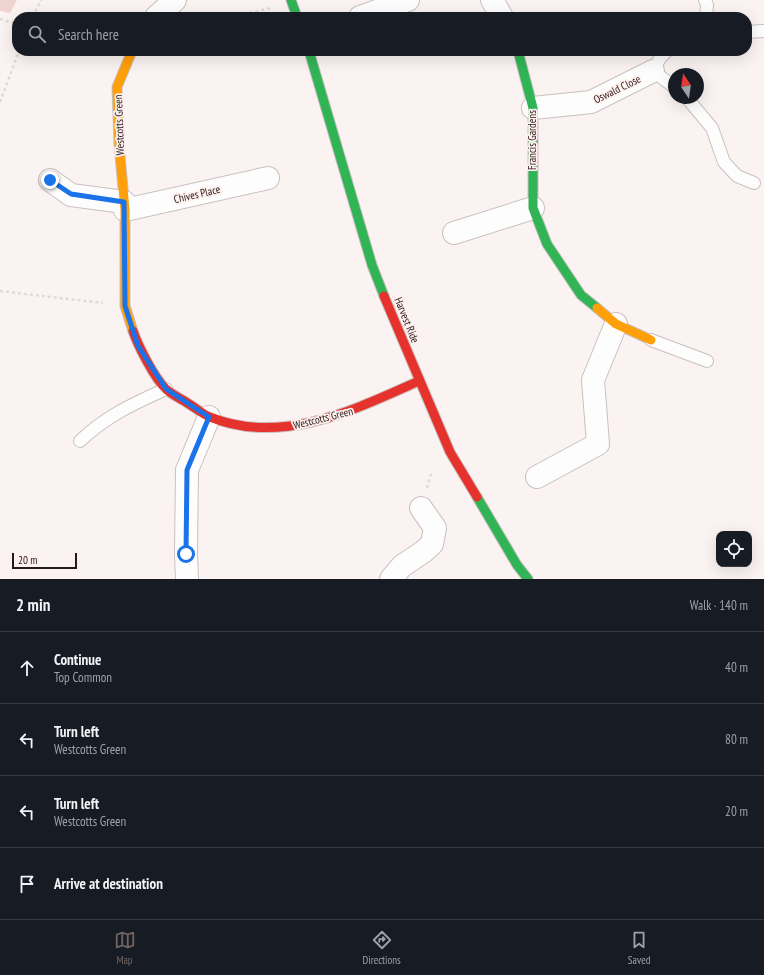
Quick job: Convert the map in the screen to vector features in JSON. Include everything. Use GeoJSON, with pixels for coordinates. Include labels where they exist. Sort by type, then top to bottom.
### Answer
{"type":"FeatureCollection","features":[{"type":"Feature","properties":{"kind":"street"},"geometry":{"type":"LineString","coordinates":[[162,12],[175,0]]}},
{"type":"Feature","properties":{"kind":"street"},"geometry":{"type":"LineString","coordinates":[[291,0],[295,12]]}},
{"type":"Feature","properties":{"kind":"street"},"geometry":{"type":"LineString","coordinates":[[374,12],[408,0]]}},
{"type":"Feature","properties":{"kind":"street"},"geometry":{"type":"LineString","coordinates":[[492,0],[499,12]]}},
{"type":"Feature","properties":{"kind":"street","name":"Westcotts Green"},"geometry":{"type":"LineString","coordinates":[[130,56],[117,87],[119,144],[125,206],[125,306],[138,346],[166,389],[209,417],[251,428],[298,425],[357,409],[418,381]]}},
{"type":"Feature","properties":{"kind":"street","name":"Harvest Ride"},"geometry":{"type":"LineString","coordinates":[[310,56],[372,265],[418,381],[454,460],[517,565],[528,579]]}},
{"type":"Feature","properties":{"kind":"street","name":"Francis Gardens"},"geometry":{"type":"LineString","coordinates":[[519,56],[533,108],[533,208],[546,244],[581,295],[616,324],[651,340]]}},
{"type":"Feature","properties":{"kind":"street","name":"Oswald Close"},"geometry":{"type":"LineString","coordinates":[[533,108],[591,102],[653,71]]}},
{"type":"Feature","properties":{"kind":"street","name":"Chives Place"},"geometry":{"type":"LineString","coordinates":[[125,206],[268,178]]}},
{"type":"Feature","properties":{"kind":"street"},"geometry":{"type":"LineString","coordinates":[[50,180],[71,194],[125,206]]}},
{"type":"Feature","properties":{"kind":"street"},"geometry":{"type":"LineString","coordinates":[[454,233],[533,208]]}},
{"type":"Feature","properties":{"kind":"street"},"geometry":{"type":"LineString","coordinates":[[537,477],[598,444],[593,380],[616,324]]}},
{"type":"Feature","properties":{"kind":"street"},"geometry":{"type":"LineString","coordinates":[[187,579],[187,470],[209,417]]}},
{"type":"Feature","properties":{"kind":"street"},"geometry":{"type":"LineString","coordinates":[[391,579],[402,566],[432,544],[435,528],[421,508]]}},
{"type":"Feature","properties":{"kind":"lane"},"geometry":{"type":"LineString","coordinates":[[705,0],[707,5],[706,12]]}},
{"type":"Feature","properties":{"kind":"lane"},"geometry":{"type":"LineString","coordinates":[[752,32],[764,31]]}},
{"type":"Feature","properties":{"kind":"lane"},"geometry":{"type":"LineString","coordinates":[[662,56],[653,71],[668,82]]}},
{"type":"Feature","properties":{"kind":"lane"},"geometry":{"type":"LineString","coordinates":[[692,104],[712,128],[724,162],[737,176],[754,183]]}},
{"type":"Feature","properties":{"kind":"lane"},"geometry":{"type":"LineString","coordinates":[[651,340],[707,361]]}},
{"type":"Feature","properties":{"kind":"lane"},"geometry":{"type":"LineString","coordinates":[[80,441],[96,426],[117,412],[166,389]]}},
{"type":"Feature","properties":{"kind":"path"},"geometry":{"type":"LineString","coordinates":[[35,12],[41,0]]}},
{"type":"Feature","properties":{"kind":"path"},"geometry":{"type":"LineString","coordinates":[[254,12],[275,7]]}},
{"type":"Feature","properties":{"kind":"path"},"geometry":{"type":"LineString","coordinates":[[0,19],[12,23]]}},
{"type":"Feature","properties":{"kind":"path"},"geometry":{"type":"LineString","coordinates":[[0,102],[17,56]]}},
{"type":"Feature","properties":{"kind":"path"},"geometry":{"type":"LineString","coordinates":[[0,291],[125,306]]}},
{"type":"Feature","properties":{"kind":"shaded area"},"geometry":{"type":"Polygon","coordinates":[[[0,0],[17,0],[10,13],[0,11],[0,0]]]}},
{"type":"Feature","properties":{"kind":"traffic: fast"},"geometry":{"type":"LineString","coordinates":[[291,0],[295,12]]}},
{"type":"Feature","properties":{"kind":"traffic: fast"},"geometry":{"type":"LineString","coordinates":[[310,56],[372,265],[384,296]]}},
{"type":"Feature","properties":{"kind":"traffic: fast"},"geometry":{"type":"LineString","coordinates":[[519,56],[533,108],[533,208],[547,244],[581,295],[597,308]]}},
{"type":"Feature","properties":{"kind":"traffic: fast"},"geometry":{"type":"LineString","coordinates":[[477,497],[517,565],[528,579]]}},
{"type":"Feature","properties":{"kind":"traffic: slow"},"geometry":{"type":"LineString","coordinates":[[130,56],[117,87],[119,144],[125,210],[125,306],[133,331]]}},
{"type":"Feature","properties":{"kind":"traffic: slow"},"geometry":{"type":"LineString","coordinates":[[597,308],[616,324],[651,340]]}},
{"type":"Feature","properties":{"kind":"traffic: jam"},"geometry":{"type":"LineString","coordinates":[[384,296],[450,452],[477,497]]}},
{"type":"Feature","properties":{"kind":"traffic: jam"},"geometry":{"type":"LineString","coordinates":[[133,331],[147,362],[166,389],[207,416],[237,425],[263,428],[290,426],[317,421],[369,403],[419,381]]}},
{"type":"Feature","properties":{"kind":"route"},"geometry":{"type":"LineString","coordinates":[[50,180],[71,194],[124,202],[126,256],[125,306],[138,346],[166,389],[209,417],[187,470],[186,554]]}}]}
